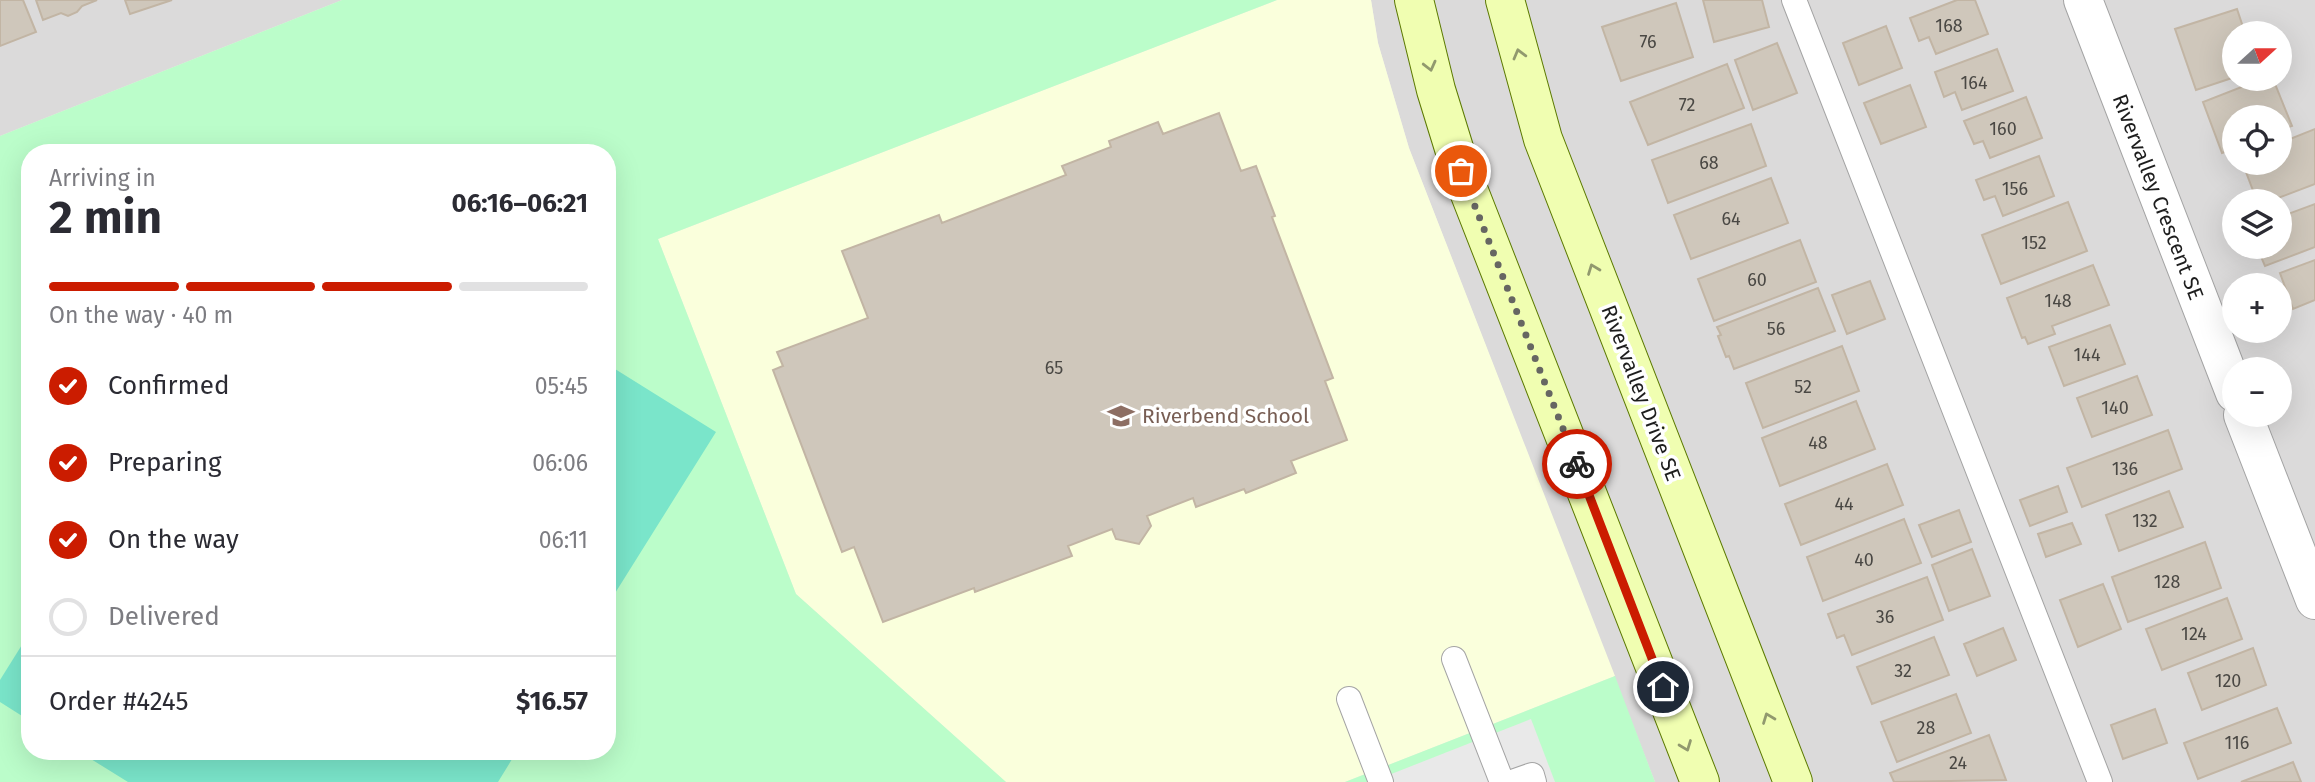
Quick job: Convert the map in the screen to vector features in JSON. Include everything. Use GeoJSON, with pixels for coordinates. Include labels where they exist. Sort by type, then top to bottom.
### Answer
{"type":"FeatureCollection","features":[{"type":"Feature","properties":{"kind":"street"},"geometry":{"type":"LineString","coordinates":[[1413,0],[1436,90],[1461,171],[1700,782]]}},
{"type":"Feature","properties":{"kind":"street","name":"Rivervalley Drive SE"},"geometry":{"type":"LineString","coordinates":[[1505,0],[1542,139],[1793,782]]}},
{"type":"Feature","properties":{"kind":"street","name":"Rivervalley Crescent SE"},"geometry":{"type":"LineString","coordinates":[[2083,0],[2222,359]]}},
{"type":"Feature","properties":{"kind":"street"},"geometry":{"type":"LineString","coordinates":[[2248,427],[2315,600]]}},
{"type":"Feature","properties":{"kind":"lane"},"geometry":{"type":"LineString","coordinates":[[1794,0],[2099,782]]}},
{"type":"Feature","properties":{"kind":"lane"},"geometry":{"type":"LineString","coordinates":[[1454,659],[1502,782]]}},
{"type":"Feature","properties":{"kind":"lane"},"geometry":{"type":"LineString","coordinates":[[1349,699],[1381,782]]}},
{"type":"Feature","properties":{"kind":"lane"},"geometry":{"type":"LineString","coordinates":[[1512,782],[1532,775],[1534,782]]}},
{"type":"Feature","properties":{"kind":"shaded area"},"geometry":{"type":"Polygon","coordinates":[[[0,0],[342,0],[0,136],[0,0]]]}},
{"type":"Feature","properties":{"kind":"shaded area","name":"Riverbend School"},"geometry":{"type":"Polygon","coordinates":[[[1277,0],[1371,0],[1378,43],[1409,148],[1615,676],[1345,782],[1006,782],[796,594],[658,239],[1277,0]]]}},
{"type":"Feature","properties":{"kind":"shaded area"},"geometry":{"type":"Polygon","coordinates":[[[1371,0],[2315,0],[2315,782],[1655,782],[1409,148],[1378,43],[1371,0]]]}},
{"type":"Feature","properties":{"kind":"shaded area"},"geometry":{"type":"Polygon","coordinates":[[[1531,719],[1555,782],[1371,782],[1531,719]]]}},
{"type":"Feature","properties":{"kind":"green space"},"geometry":{"type":"Polygon","coordinates":[[[342,0],[1277,0],[658,239],[796,594],[1006,782],[0,782],[0,136],[342,0]]]}},
{"type":"Feature","properties":{"kind":"green space"},"geometry":{"type":"Polygon","coordinates":[[[616,370],[716,432],[616,592],[616,370]]]}},
{"type":"Feature","properties":{"kind":"green space"},"geometry":{"type":"Polygon","coordinates":[[[21,646],[21,715],[0,702],[0,680],[21,646]]]}},
{"type":"Feature","properties":{"kind":"green space"},"geometry":{"type":"Polygon","coordinates":[[[1615,676],[1655,782],[1345,782],[1615,676]]]}},
{"type":"Feature","properties":{"kind":"green space"},"geometry":{"type":"Polygon","coordinates":[[[93,760],[511,760],[498,782],[128,782],[93,760]]]}},
{"type":"Feature","properties":{"kind":"building"},"geometry":{"type":"Polygon","coordinates":[[[0,0],[23,0],[36,32],[0,46],[0,0]]]}},
{"type":"Feature","properties":{"kind":"building"},"geometry":{"type":"Polygon","coordinates":[[[36,0],[97,0],[68,16],[61,13],[43,20],[36,0]]]}},
{"type":"Feature","properties":{"kind":"building"},"geometry":{"type":"Polygon","coordinates":[[[125,0],[172,0],[130,14],[125,0]]]}},
{"type":"Feature","properties":{"kind":"building"},"geometry":{"type":"Polygon","coordinates":[[[1703,0],[1762,0],[1769,27],[1714,42],[1703,0]]]}},
{"type":"Feature","properties":{"kind":"building"},"geometry":{"type":"Polygon","coordinates":[[[1957,0],[1975,0],[1988,34],[1936,54],[1929,37],[1919,41],[1910,18],[1957,0]]]}},
{"type":"Feature","properties":{"kind":"building"},"geometry":{"type":"Polygon","coordinates":[[[1676,3],[1693,57],[1621,81],[1602,27],[1676,3]]]}},
{"type":"Feature","properties":{"kind":"building"},"geometry":{"type":"Polygon","coordinates":[[[2237,9],[2241,21],[2222,21],[2222,81],[2196,90],[2175,29],[2237,9]]]}},
{"type":"Feature","properties":{"kind":"building"},"geometry":{"type":"Polygon","coordinates":[[[1886,26],[1902,68],[1859,85],[1843,43],[1886,26]]]}},
{"type":"Feature","properties":{"kind":"building"},"geometry":{"type":"Polygon","coordinates":[[[1777,43],[1797,93],[1753,110],[1735,60],[1777,43]]]}},
{"type":"Feature","properties":{"kind":"building"},"geometry":{"type":"Polygon","coordinates":[[[1997,49],[2013,91],[1962,110],[1955,92],[1944,97],[1935,72],[1997,49]]]}},
{"type":"Feature","properties":{"kind":"building"},"geometry":{"type":"Polygon","coordinates":[[[1727,64],[1744,108],[1648,145],[1630,102],[1727,64]]]}},
{"type":"Feature","properties":{"kind":"building"},"geometry":{"type":"Polygon","coordinates":[[[1910,85],[1926,127],[1881,144],[1864,103],[1910,85]]]}},
{"type":"Feature","properties":{"kind":"building"},"geometry":{"type":"Polygon","coordinates":[[[2231,91],[2278,91],[2284,105],[2222,105],[2222,153],[2203,102],[2231,91]]]}},
{"type":"Feature","properties":{"kind":"building"},"geometry":{"type":"Polygon","coordinates":[[[2026,97],[2042,138],[1990,158],[1983,141],[1974,144],[1964,121],[2026,97]]]}},
{"type":"Feature","properties":{"kind":"building"},"geometry":{"type":"Polygon","coordinates":[[[1219,113],[1241,171],[1256,166],[1275,216],[1272,217],[1333,378],[1325,381],[1347,440],[1291,461],[1296,473],[1246,493],[1244,489],[1196,507],[1193,498],[1147,516],[1151,526],[1139,544],[1116,539],[1112,529],[1068,546],[1072,556],[883,622],[854,547],[842,552],[773,370],[783,366],[777,352],[868,318],[842,251],[939,215],[942,223],[1066,175],[1062,166],[1111,147],[1109,141],[1158,122],[1163,134],[1219,113]]]}},
{"type":"Feature","properties":{"kind":"building"},"geometry":{"type":"Polygon","coordinates":[[[1751,124],[1766,166],[1668,203],[1652,160],[1751,124]]]}},
{"type":"Feature","properties":{"kind":"building"},"geometry":{"type":"Polygon","coordinates":[[[2315,129],[2315,184],[2292,193],[2292,189],[2252,189],[2247,175],[2292,175],[2292,138],[2315,129]]]}},
{"type":"Feature","properties":{"kind":"building"},"geometry":{"type":"Polygon","coordinates":[[[2039,156],[2054,196],[2003,216],[1995,196],[1984,200],[1976,180],[2039,156]]]}},
{"type":"Feature","properties":{"kind":"building"},"geometry":{"type":"Polygon","coordinates":[[[1771,178],[1788,223],[1691,259],[1674,215],[1771,178]]]}},
{"type":"Feature","properties":{"kind":"building"},"geometry":{"type":"Polygon","coordinates":[[[2068,202],[2087,251],[2001,284],[1982,235],[2068,202]]]}},
{"type":"Feature","properties":{"kind":"building"},"geometry":{"type":"Polygon","coordinates":[[[2315,204],[2315,247],[2292,256],[2292,213],[2315,204]]]}},
{"type":"Feature","properties":{"kind":"building"},"geometry":{"type":"Polygon","coordinates":[[[1800,240],[1816,282],[1714,321],[1698,279],[1800,240]]]}},
{"type":"Feature","properties":{"kind":"building"},"geometry":{"type":"Polygon","coordinates":[[[2262,259],[2283,259],[2265,266],[2262,259]]]}},
{"type":"Feature","properties":{"kind":"building"},"geometry":{"type":"Polygon","coordinates":[[[2315,260],[2315,300],[2293,309],[2292,273],[2280,273],[2315,260]]]}},
{"type":"Feature","properties":{"kind":"building"},"geometry":{"type":"Polygon","coordinates":[[[2093,265],[2109,305],[2052,326],[2055,334],[2028,344],[2025,337],[2022,338],[2007,298],[2093,265]]]}},
{"type":"Feature","properties":{"kind":"building"},"geometry":{"type":"Polygon","coordinates":[[[1870,281],[1885,319],[1847,334],[1832,295],[1870,281]]]}},
{"type":"Feature","properties":{"kind":"building"},"geometry":{"type":"Polygon","coordinates":[[[1818,288],[1835,331],[1734,369],[1729,356],[1726,357],[1717,327],[1818,288]]]}},
{"type":"Feature","properties":{"kind":"building"},"geometry":{"type":"Polygon","coordinates":[[[2110,325],[2125,364],[2064,386],[2049,347],[2110,325]]]}},
{"type":"Feature","properties":{"kind":"building"},"geometry":{"type":"Polygon","coordinates":[[[1842,346],[1859,391],[1763,428],[1746,383],[1842,346]]]}},
{"type":"Feature","properties":{"kind":"building"},"geometry":{"type":"Polygon","coordinates":[[[2137,376],[2152,415],[2092,437],[2077,398],[2137,376]]]}},
{"type":"Feature","properties":{"kind":"building"},"geometry":{"type":"Polygon","coordinates":[[[1856,401],[1875,449],[1780,486],[1762,438],[1856,401]]]}},
{"type":"Feature","properties":{"kind":"building"},"geometry":{"type":"Polygon","coordinates":[[[2168,430],[2182,469],[2082,507],[2067,468],[2168,430]]]}},
{"type":"Feature","properties":{"kind":"building"},"geometry":{"type":"Polygon","coordinates":[[[1887,464],[1903,505],[1801,545],[1785,504],[1887,464]]]}},
{"type":"Feature","properties":{"kind":"building"},"geometry":{"type":"Polygon","coordinates":[[[2058,486],[2067,512],[2030,526],[2020,500],[2058,486]]]}},
{"type":"Feature","properties":{"kind":"building"},"geometry":{"type":"Polygon","coordinates":[[[2169,491],[2183,527],[2119,551],[2106,515],[2169,491]]]}},
{"type":"Feature","properties":{"kind":"building"},"geometry":{"type":"Polygon","coordinates":[[[1959,510],[1971,542],[1932,557],[1919,525],[1959,510]]]}},
{"type":"Feature","properties":{"kind":"building"},"geometry":{"type":"Polygon","coordinates":[[[1904,519],[1921,563],[1823,601],[1807,557],[1904,519]]]}},
{"type":"Feature","properties":{"kind":"building"},"geometry":{"type":"Polygon","coordinates":[[[2072,523],[2081,544],[2046,557],[2038,534],[2072,523]]]}},
{"type":"Feature","properties":{"kind":"building"},"geometry":{"type":"Polygon","coordinates":[[[2205,542],[2221,588],[2128,622],[2112,577],[2205,542]]]}},
{"type":"Feature","properties":{"kind":"building"},"geometry":{"type":"Polygon","coordinates":[[[1972,549],[1990,596],[1949,611],[1932,565],[1972,549]]]}},
{"type":"Feature","properties":{"kind":"building"},"geometry":{"type":"Polygon","coordinates":[[[1927,577],[1943,620],[1852,655],[1844,635],[1837,638],[1828,614],[1927,577]]]}},
{"type":"Feature","properties":{"kind":"building"},"geometry":{"type":"Polygon","coordinates":[[[2103,584],[2121,629],[2078,647],[2060,600],[2103,584]]]}},
{"type":"Feature","properties":{"kind":"building"},"geometry":{"type":"Polygon","coordinates":[[[2227,598],[2242,639],[2162,670],[2146,629],[2227,598]]]}},
{"type":"Feature","properties":{"kind":"building"},"geometry":{"type":"Polygon","coordinates":[[[2003,628],[2016,660],[1977,676],[1964,644],[2003,628]]]}},
{"type":"Feature","properties":{"kind":"building"},"geometry":{"type":"Polygon","coordinates":[[[1934,637],[1949,675],[1872,704],[1857,667],[1934,637]]]}},
{"type":"Feature","properties":{"kind":"building"},"geometry":{"type":"Polygon","coordinates":[[[2253,648],[2266,685],[2202,710],[2188,673],[2253,648]]]}},
{"type":"Feature","properties":{"kind":"building"},"geometry":{"type":"Polygon","coordinates":[[[1956,694],[1971,733],[1897,762],[1881,722],[1956,694]]]}},
{"type":"Feature","properties":{"kind":"building"},"geometry":{"type":"Polygon","coordinates":[[[2277,708],[2291,743],[2198,779],[2184,743],[2277,708]]]}},
{"type":"Feature","properties":{"kind":"building"},"geometry":{"type":"Polygon","coordinates":[[[2155,709],[2167,743],[2123,759],[2111,725],[2155,709]]]}},
{"type":"Feature","properties":{"kind":"building"},"geometry":{"type":"Polygon","coordinates":[[[1989,735],[2006,780],[1894,782],[1890,773],[1989,735]]]}},
{"type":"Feature","properties":{"kind":"building"},"geometry":{"type":"Polygon","coordinates":[[[2293,762],[2301,782],[2241,782],[2283,766],[2293,762]]]}},
{"type":"Feature","properties":{"kind":"way so far"},"geometry":{"type":"LineString","coordinates":[[1461,171],[1577,464]]}},
{"type":"Feature","properties":{"kind":"place","name":"Riverbend School"},"geometry":{"type":"Point","coordinates":[1121,416]}},
{"type":"Feature","properties":{"kind":"route"},"geometry":{"type":"LineString","coordinates":[[1577,464],[1663,687]]}}]}
